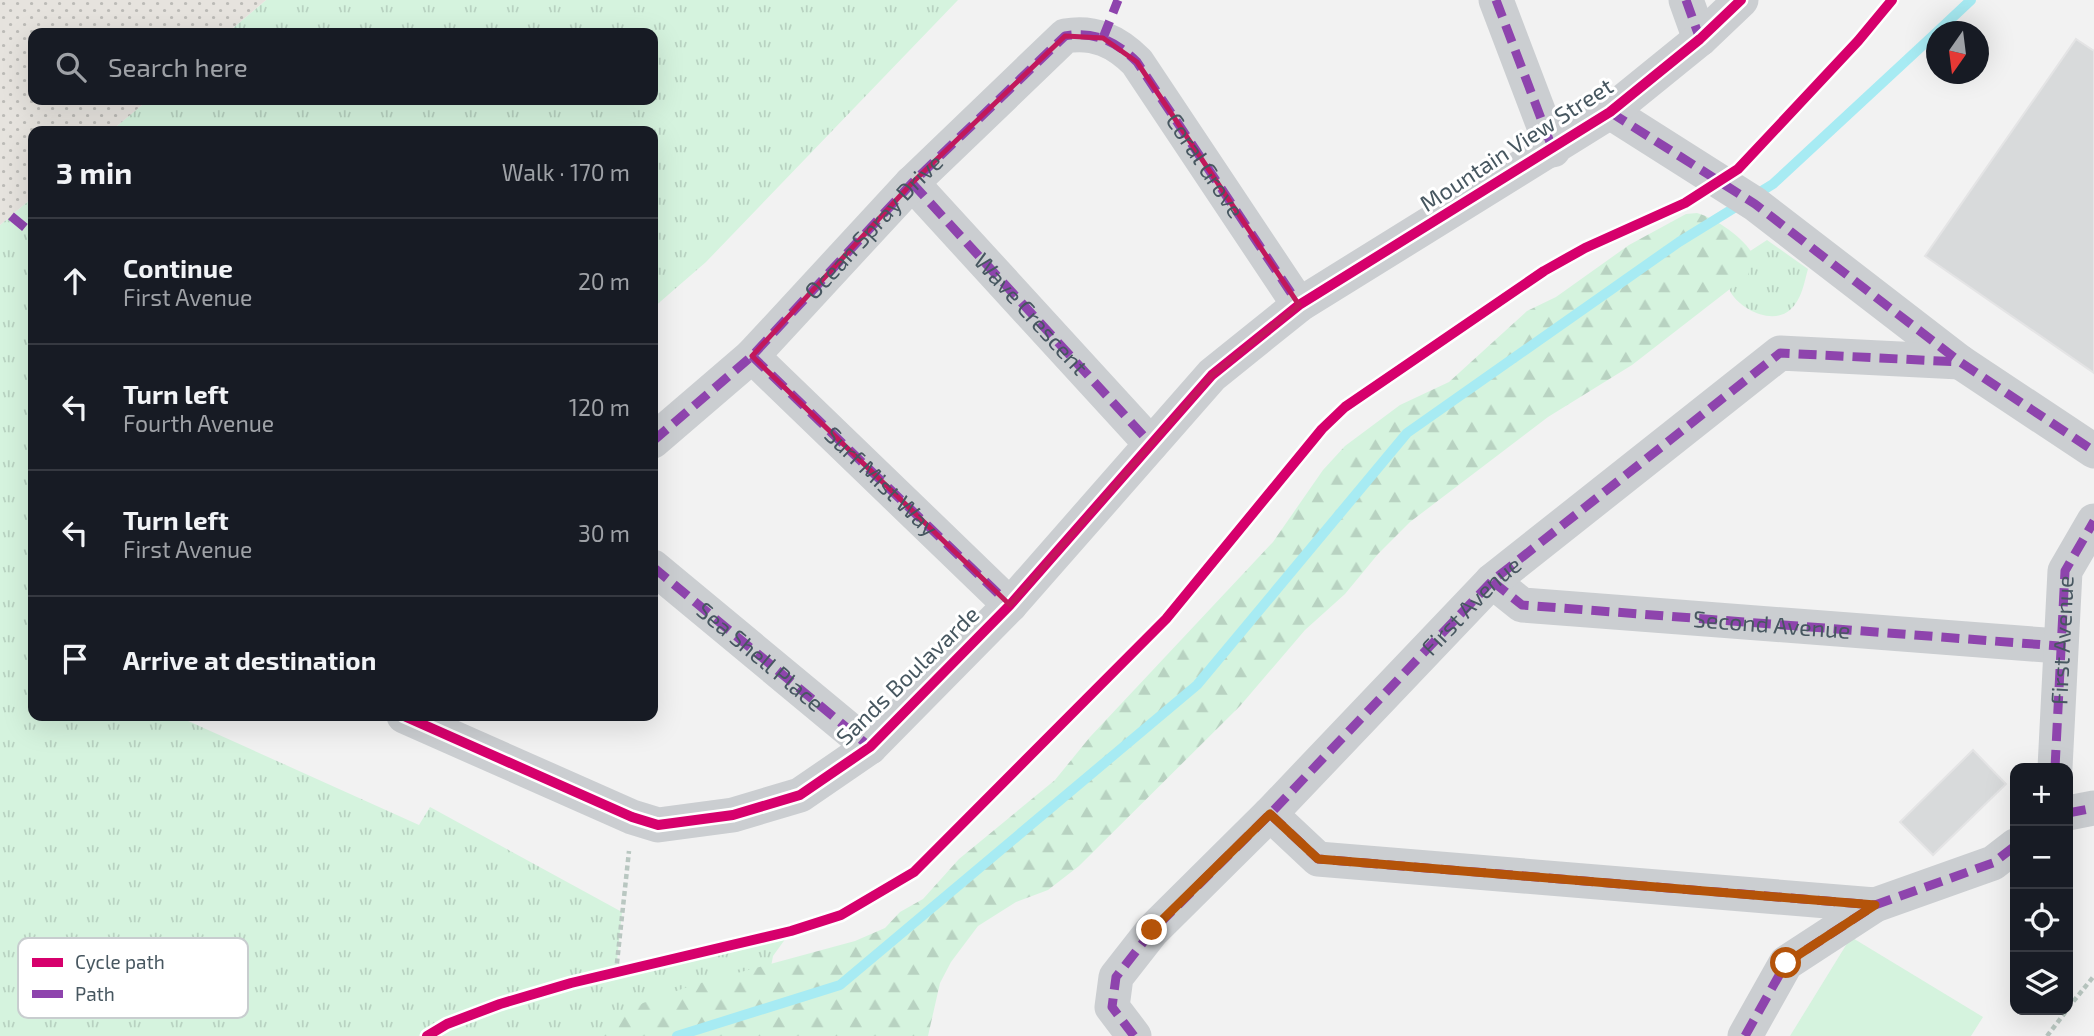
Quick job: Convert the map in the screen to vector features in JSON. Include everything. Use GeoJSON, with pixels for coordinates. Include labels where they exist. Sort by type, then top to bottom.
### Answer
{"type":"FeatureCollection","features":[{"type":"Feature","properties":{"kind":"street"},"geometry":{"type":"LineString","coordinates":[[1496,0],[1552,150]]}},
{"type":"Feature","properties":{"kind":"street"},"geometry":{"type":"LineString","coordinates":[[1686,0],[1700,39]]}},
{"type":"Feature","properties":{"kind":"street","name":"Mountain View Street"},"geometry":{"type":"LineString","coordinates":[[1299,305],[1610,112],[1700,39],[1741,0]]}},
{"type":"Feature","properties":{"kind":"street","name":"Ocean Spray Drive"},"geometry":{"type":"LineString","coordinates":[[658,437],[752,356],[912,183],[1065,36],[1083,33],[1103,38]]}},
{"type":"Feature","properties":{"kind":"street","name":"Coral Grove"},"geometry":{"type":"LineString","coordinates":[[1103,38],[1121,46],[1137,62],[1299,305]]}},
{"type":"Feature","properties":{"kind":"street"},"geometry":{"type":"LineString","coordinates":[[1610,112],[1755,204],[1960,362],[2094,451]]}},
{"type":"Feature","properties":{"kind":"street","name":"Wave Crescent"},"geometry":{"type":"LineString","coordinates":[[912,183],[1151,444]]}},
{"type":"Feature","properties":{"kind":"street","name":"Sands Boulavarde"},"geometry":{"type":"LineString","coordinates":[[415,721],[632,817],[658,825],[733,815],[800,795],[870,747],[1010,606],[1212,375],[1299,305]]}},
{"type":"Feature","properties":{"kind":"street","name":"First Avenue"},"geometry":{"type":"LineString","coordinates":[[1134,1036],[1112,1007],[1116,977],[1152,930],[1270,814],[1492,581],[1780,354],[1960,362]]}},
{"type":"Feature","properties":{"kind":"street","name":"Surf Mist Way"},"geometry":{"type":"LineString","coordinates":[[752,356],[1010,606]]}},
{"type":"Feature","properties":{"kind":"street","name":"First Avenue"},"geometry":{"type":"LineString","coordinates":[[2055,763],[2064,571],[2094,521]]}},
{"type":"Feature","properties":{"kind":"street","name":"Sea Shell Place"},"geometry":{"type":"LineString","coordinates":[[658,571],[870,747]]}},
{"type":"Feature","properties":{"kind":"street","name":"Second Avenue"},"geometry":{"type":"LineString","coordinates":[[1492,581],[1521,605],[2059,646]]}},
{"type":"Feature","properties":{"kind":"street"},"geometry":{"type":"LineString","coordinates":[[2073,812],[2094,808]]}},
{"type":"Feature","properties":{"kind":"street"},"geometry":{"type":"LineString","coordinates":[[1270,814],[1318,859],[1875,905]]}},
{"type":"Feature","properties":{"kind":"street"},"geometry":{"type":"LineString","coordinates":[[1745,1036],[1786,963],[1875,905],[1993,863],[2010,850]]}},
{"type":"Feature","properties":{"kind":"path"},"geometry":{"type":"LineString","coordinates":[[615,972],[632,817]]}},
{"type":"Feature","properties":{"kind":"path"},"geometry":{"type":"LineString","coordinates":[[2073,1002],[2094,976]]}},
{"type":"Feature","properties":{"kind":"path"},"geometry":{"type":"LineString","coordinates":[[2047,1036],[2063,1015]]}},
{"type":"Feature","properties":{"kind":"highlighted area"},"geometry":{"type":"Polygon","coordinates":[[[1065,36],[1103,38],[1137,62],[1299,305],[1212,375],[1010,605],[752,356],[912,183],[1065,36]]]}},
{"type":"Feature","properties":{"kind":"green space"},"geometry":{"type":"Polygon","coordinates":[[[266,0],[958,0],[706,262],[658,304],[658,126],[117,126],[142,105],[658,105],[658,28],[233,28],[266,0]]]}},
{"type":"Feature","properties":{"kind":"green space"},"geometry":{"type":"Polygon","coordinates":[[[28,201],[28,721],[188,721],[419,825],[430,807],[622,912],[616,971],[791,931],[773,956],[758,1036],[0,1036],[0,225],[28,201]]]}},
{"type":"Feature","properties":{"kind":"green space"},"geometry":{"type":"Polygon","coordinates":[[[1697,213],[1729,230],[1750,249],[1754,256],[1748,275],[1632,365],[1548,417],[1410,522],[1378,554],[1345,594],[1305,630],[1240,706],[1079,866],[1048,890],[1016,902],[978,926],[951,962],[940,983],[928,1036],[593,1036],[643,1003],[693,985],[855,941],[885,928],[900,912],[923,899],[959,859],[1055,780],[1090,737],[1273,542],[1323,470],[1345,446],[1400,405],[1449,382],[1527,311],[1556,297],[1629,245],[1686,214],[1697,213]]]}},
{"type":"Feature","properties":{"kind":"green space"},"geometry":{"type":"Polygon","coordinates":[[[1767,240],[1808,269],[1802,291],[1794,306],[1775,316],[1758,314],[1742,305],[1731,293],[1726,277],[1735,261],[1767,240]]]}},
{"type":"Feature","properties":{"kind":"green space"},"geometry":{"type":"Polygon","coordinates":[[[1851,937],[1983,1017],[1971,1036],[1790,1036],[1851,937]]]}},
{"type":"Feature","properties":{"kind":"sand"},"geometry":{"type":"Polygon","coordinates":[[[0,0],[266,0],[233,28],[28,28],[28,105],[142,105],[117,126],[28,126],[28,201],[0,225],[0,0]]]}},
{"type":"Feature","properties":{"kind":"building"},"geometry":{"type":"Polygon","coordinates":[[[2076,39],[2094,51],[2094,373],[1925,256],[2076,39]]]}},
{"type":"Feature","properties":{"kind":"building"},"geometry":{"type":"Polygon","coordinates":[[[1973,750],[2006,784],[1933,855],[1900,822],[1973,750]]]}},
{"type":"Feature","properties":{"kind":"waterway"},"geometry":{"type":"LineString","coordinates":[[1949,21],[1971,0]]}},
{"type":"Feature","properties":{"kind":"waterway"},"geometry":{"type":"LineString","coordinates":[[677,1036],[840,985],[1197,685],[1407,433],[1679,242],[1773,184],[1926,42]]}},
{"type":"Feature","properties":{"kind":"marked path"},"geometry":{"type":"LineString","coordinates":[[1103,38],[1118,0]]}},
{"type":"Feature","properties":{"kind":"marked path"},"geometry":{"type":"LineString","coordinates":[[1496,0],[1553,150]]}},
{"type":"Feature","properties":{"kind":"marked path"},"geometry":{"type":"LineString","coordinates":[[1686,0],[1700,39]]}},
{"type":"Feature","properties":{"kind":"marked path"},"geometry":{"type":"LineString","coordinates":[[658,437],[752,356],[912,183],[1065,36],[1086,35],[1104,39],[1121,48],[1137,62],[1299,305]]}},
{"type":"Feature","properties":{"kind":"marked path"},"geometry":{"type":"LineString","coordinates":[[1610,112],[1755,204],[1960,362],[2094,451]]}},
{"type":"Feature","properties":{"kind":"marked path"},"geometry":{"type":"LineString","coordinates":[[912,183],[1151,444]]}},
{"type":"Feature","properties":{"kind":"marked path"},"geometry":{"type":"LineString","coordinates":[[11,216],[28,230]]}},
{"type":"Feature","properties":{"kind":"marked path"},"geometry":{"type":"LineString","coordinates":[[1134,1036],[1112,1007],[1116,977],[1152,931],[1270,814],[1492,581],[1780,353],[1960,362]]}},
{"type":"Feature","properties":{"kind":"marked path"},"geometry":{"type":"LineString","coordinates":[[752,356],[1010,605]]}},
{"type":"Feature","properties":{"kind":"marked path"},"geometry":{"type":"LineString","coordinates":[[2055,763],[2065,571],[2094,521]]}},
{"type":"Feature","properties":{"kind":"marked path"},"geometry":{"type":"LineString","coordinates":[[658,571],[870,747]]}},
{"type":"Feature","properties":{"kind":"marked path"},"geometry":{"type":"LineString","coordinates":[[1492,581],[1522,605],[2059,646]]}},
{"type":"Feature","properties":{"kind":"marked path"},"geometry":{"type":"LineString","coordinates":[[2073,812],[2094,808]]}},
{"type":"Feature","properties":{"kind":"marked path"},"geometry":{"type":"LineString","coordinates":[[1270,814],[1318,859],[1875,905]]}},
{"type":"Feature","properties":{"kind":"marked path"},"geometry":{"type":"LineString","coordinates":[[1745,1036],[1786,963],[1875,905],[1993,863],[2010,850]]}},
{"type":"Feature","properties":{"kind":"cycle path"},"geometry":{"type":"LineString","coordinates":[[415,721],[632,817],[658,825],[733,815],[800,795],[870,747],[1010,605],[1212,375],[1299,305],[1610,112],[1700,39],[1741,0]]}},
{"type":"Feature","properties":{"kind":"cycle path"},"geometry":{"type":"LineString","coordinates":[[427,1036],[447,1024],[500,1004],[571,983],[791,931],[841,915],[914,872],[1166,619],[1322,429],[1345,407],[1544,271],[1585,248],[1685,203],[1738,169],[1858,41],[1892,0]]}},
{"type":"Feature","properties":{"kind":"route"},"geometry":{"type":"LineString","coordinates":[[1152,930],[1270,814],[1318,859],[1875,905],[1786,963]]}}]}
